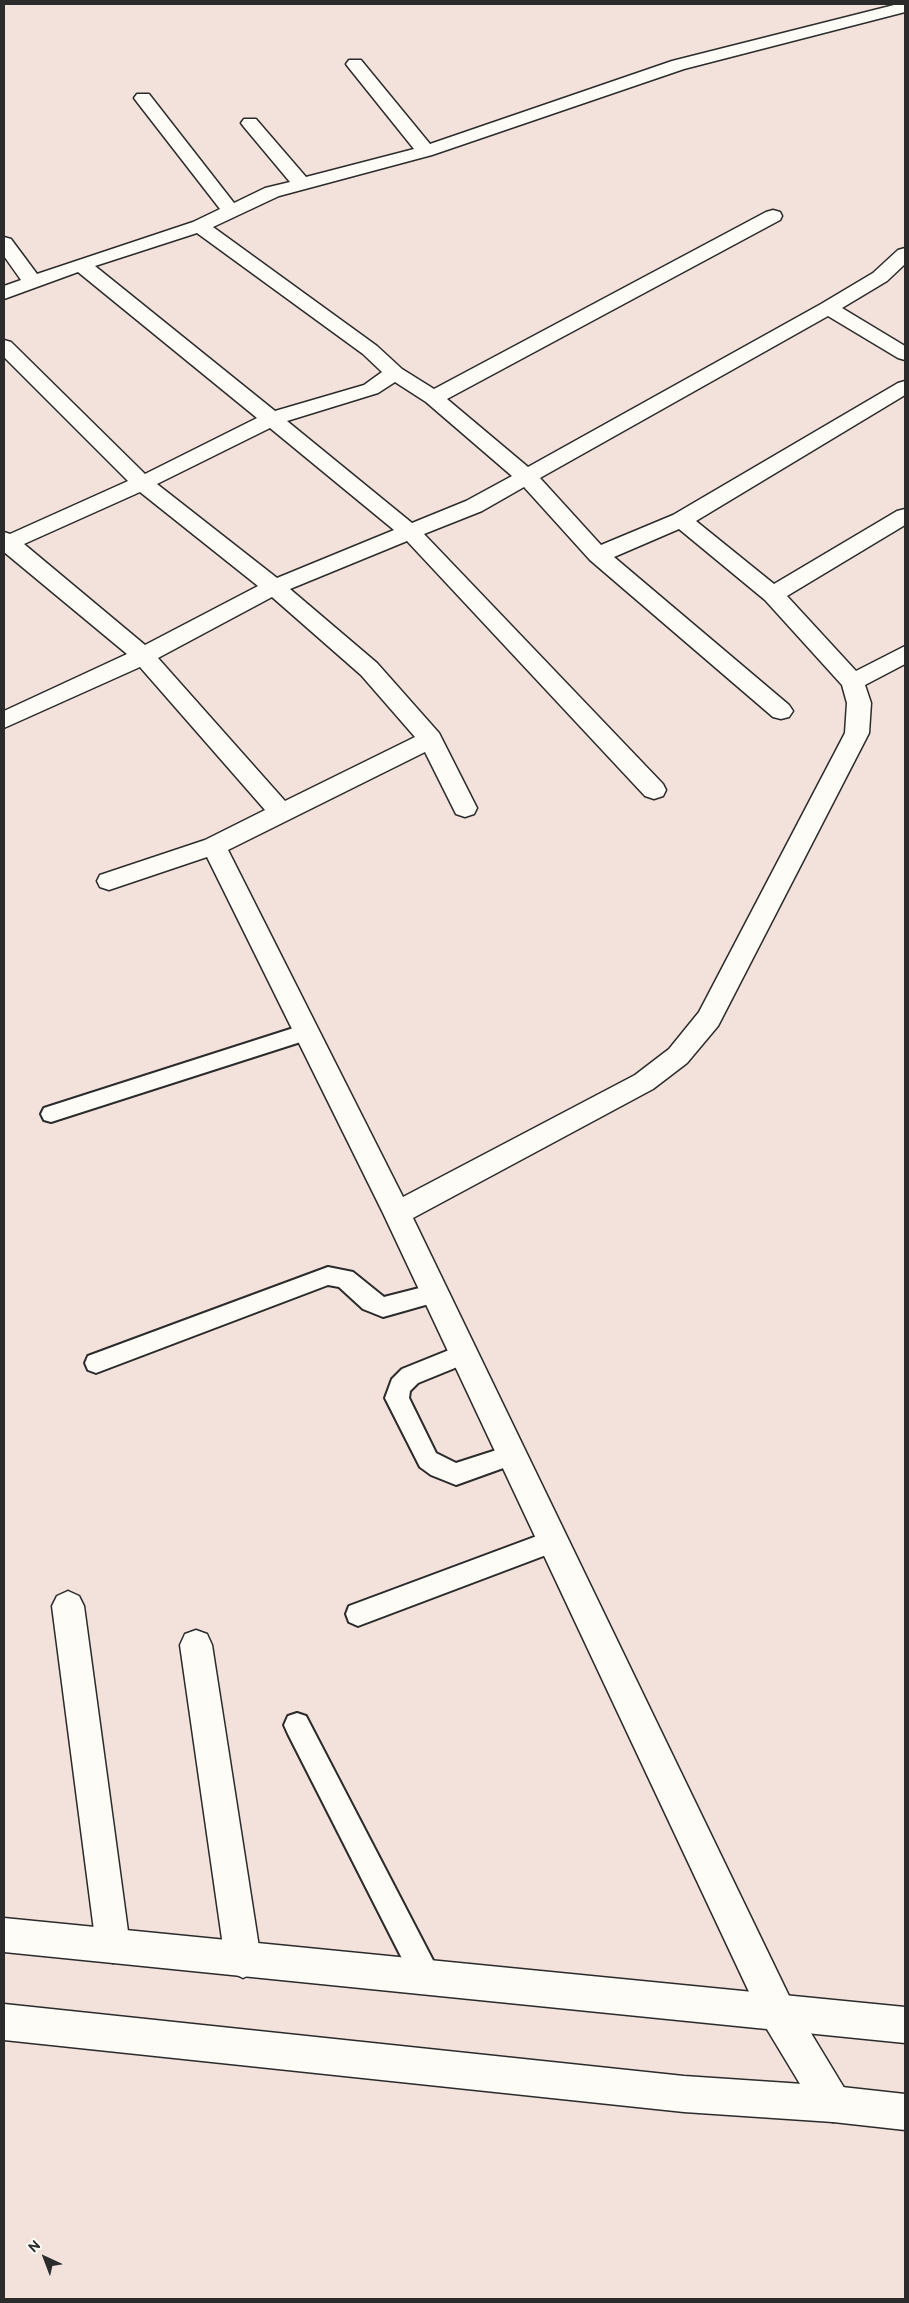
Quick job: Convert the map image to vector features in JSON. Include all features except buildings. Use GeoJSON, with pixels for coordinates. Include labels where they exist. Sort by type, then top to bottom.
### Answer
{"type":"FeatureCollection","features":[{"type":"Feature","properties":{"kind":"street"},"geometry":{"type":"LineString","coordinates":[[4,293],[81,264],[200,226],[272,192],[426,151],[678,66],[905,7]]}},
{"type":"Feature","properties":{"kind":"street"},"geometry":{"type":"LineString","coordinates":[[355,64],[426,151]]}},
{"type":"Feature","properties":{"kind":"street"},"geometry":{"type":"LineString","coordinates":[[143,98],[231,211]]}},
{"type":"Feature","properties":{"kind":"street"},"geometry":{"type":"LineString","coordinates":[[250,123],[302,184]]}},
{"type":"Feature","properties":{"kind":"street"},"geometry":{"type":"LineString","coordinates":[[433,398],[773,216]]}},
{"type":"Feature","properties":{"kind":"street"},"geometry":{"type":"LineString","coordinates":[[200,226],[370,350],[396,373],[433,398],[527,477],[598,556],[781,711]]}},
{"type":"Feature","properties":{"kind":"street"},"geometry":{"type":"LineString","coordinates":[[4,243],[33,282]]}},
{"type":"Feature","properties":{"kind":"street"},"geometry":{"type":"LineString","coordinates":[[4,720],[143,656],[274,587],[474,506],[828,308],[880,277],[905,254]]}},
{"type":"Feature","properties":{"kind":"street"},"geometry":{"type":"LineString","coordinates":[[81,264],[411,533],[654,790]]}},
{"type":"Feature","properties":{"kind":"street"},"geometry":{"type":"LineString","coordinates":[[828,308],[905,354]]}},
{"type":"Feature","properties":{"kind":"street"},"geometry":{"type":"LineString","coordinates":[[4,346],[142,483],[274,587],[369,669],[430,739],[465,808]]}},
{"type":"Feature","properties":{"kind":"street"},"geometry":{"type":"LineString","coordinates":[[280,812],[143,656],[5,542],[183,465],[272,419],[372,389],[396,373]]}},
{"type":"Feature","properties":{"kind":"street"},"geometry":{"type":"LineString","coordinates":[[598,556],[681,520],[905,387]]}},
{"type":"Feature","properties":{"kind":"street"},"geometry":{"type":"LineString","coordinates":[[773,595],[905,516]]}},
{"type":"Feature","properties":{"kind":"street"},"geometry":{"type":"LineString","coordinates":[[397,1213],[644,1082],[678,1056],[709,1019],[857,733],[859,703],[853,682],[773,595],[681,520]]}},
{"type":"Feature","properties":{"kind":"street"},"geometry":{"type":"LineString","coordinates":[[853,682],[905,654]]}},
{"type":"Feature","properties":{"kind":"street"},"geometry":{"type":"LineString","coordinates":[[109,881],[214,846],[430,739]]}},
{"type":"Feature","properties":{"kind":"street"},"geometry":{"type":"LineString","coordinates":[[214,846],[397,1213],[778,2013],[833,2104]]}},
{"type":"Feature","properties":{"kind":"street"},"geometry":{"type":"LineString","coordinates":[[68,1606],[113,1946]]}},
{"type":"Feature","properties":{"kind":"street"},"geometry":{"type":"LineString","coordinates":[[196,1645],[244,1960]]}},
{"type":"Feature","properties":{"kind":"street"},"geometry":{"type":"LineString","coordinates":[[4,1931],[113,1946],[244,1960],[905,2026]]}},
{"type":"Feature","properties":{"kind":"street"},"geometry":{"type":"LineString","coordinates":[[4,2022],[684,2094],[833,2104],[905,2112]]}},
{"type":"Feature","properties":{"kind":"lane"},"geometry":{"type":"LineString","coordinates":[[51,1114],[306,1032]]}},
{"type":"Feature","properties":{"kind":"lane"},"geometry":{"type":"LineString","coordinates":[[96,1363],[328,1276],[345,1278],[371,1302],[383,1307],[435,1293]]}},
{"type":"Feature","properties":{"kind":"lane"},"geometry":{"type":"LineString","coordinates":[[464,1354],[410,1376],[400,1386],[397,1398],[428,1460],[439,1468],[456,1474],[512,1454]]}},
{"type":"Feature","properties":{"kind":"lane"},"geometry":{"type":"LineString","coordinates":[[358,1614],[553,1541]]}},
{"type":"Feature","properties":{"kind":"lane"},"geometry":{"type":"LineString","coordinates":[[297,1725],[427,1978]]}}]}
